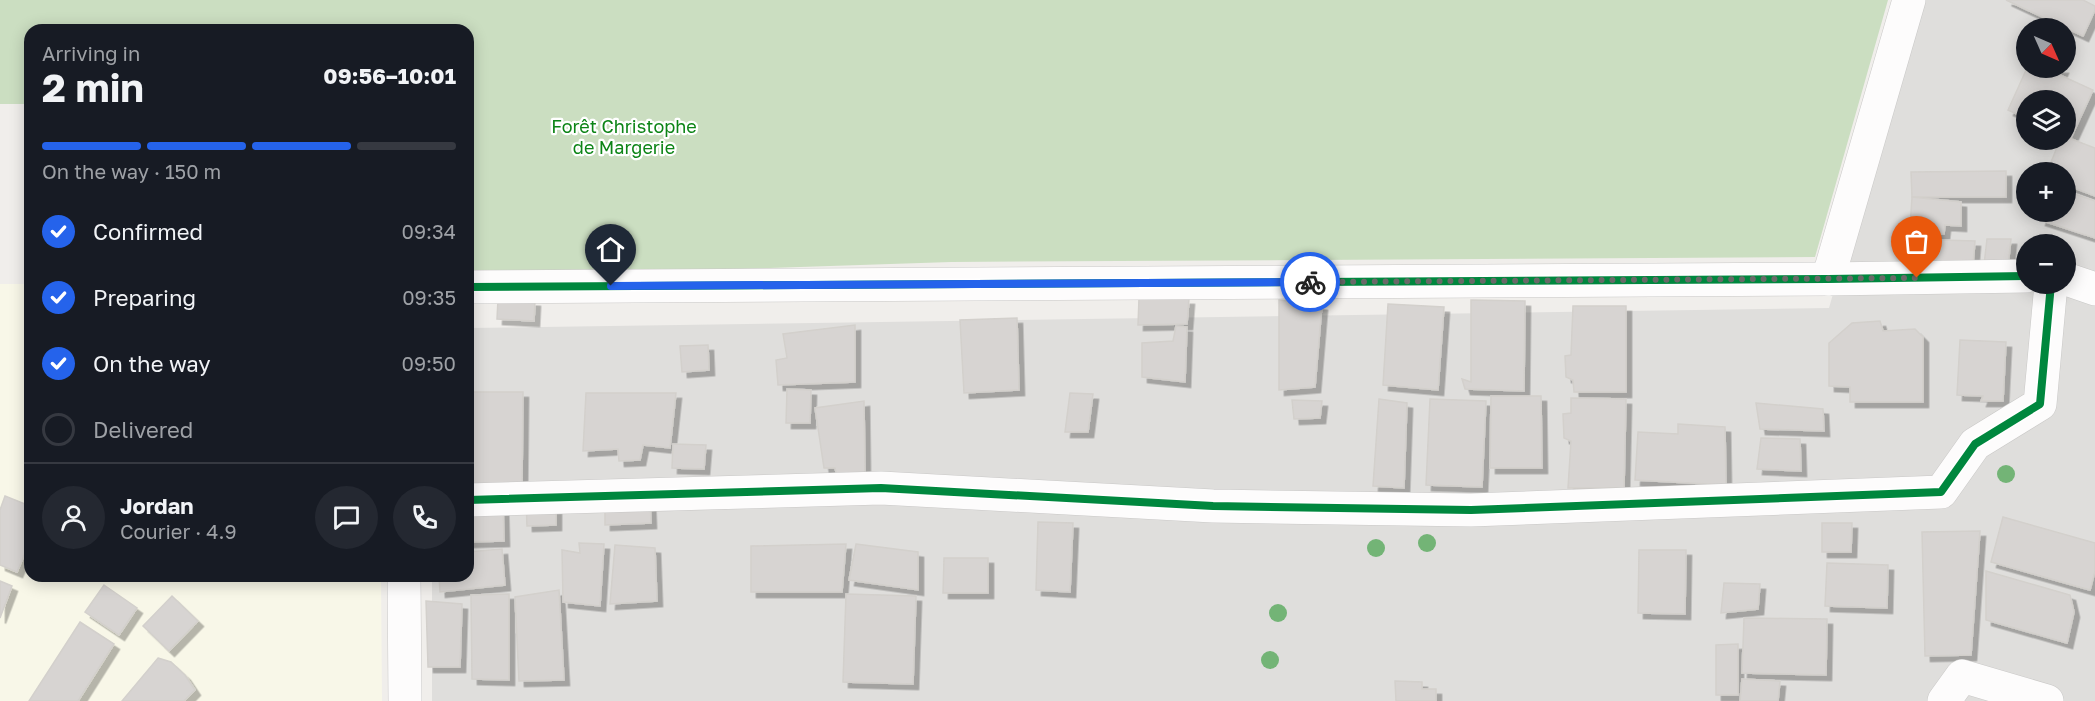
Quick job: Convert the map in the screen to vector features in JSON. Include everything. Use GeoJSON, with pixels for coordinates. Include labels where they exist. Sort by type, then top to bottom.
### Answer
{"type":"FeatureCollection","features":[{"type":"Feature","properties":{"kind":"street"},"geometry":{"type":"LineString","coordinates":[[1828,279],[1909,0]]}},
{"type":"Feature","properties":{"kind":"street"},"geometry":{"type":"LineString","coordinates":[[474,287],[2016,276]]}},
{"type":"Feature","properties":{"kind":"street"},"geometry":{"type":"LineString","coordinates":[[2076,282],[2095,289]]}},
{"type":"Feature","properties":{"kind":"street"},"geometry":{"type":"LineString","coordinates":[[474,500],[881,488],[1213,506],[1471,510],[1941,492],[1976,444],[2040,404],[2050,294]]}},
{"type":"Feature","properties":{"kind":"street"},"geometry":{"type":"LineString","coordinates":[[404,582],[405,701]]}},
{"type":"Feature","properties":{"kind":"street"},"geometry":{"type":"LineString","coordinates":[[1944,701],[1962,676],[2047,701]]}},
{"type":"Feature","properties":{"kind":"shaded area"},"geometry":{"type":"Polygon","coordinates":[[[1917,0],[2095,0],[2095,701],[432,701],[432,582],[474,582],[474,328],[1829,308],[1917,0]]]}},
{"type":"Feature","properties":{"kind":"shaded area"},"geometry":{"type":"Polygon","coordinates":[[[0,284],[24,284],[24,582],[381,582],[382,701],[0,701],[0,284]]]}},
{"type":"Feature","properties":{"kind":"green space","name":"Forêt Christophe de Margerie"},"geometry":{"type":"Polygon","coordinates":[[[0,0],[1888,0],[1815,257],[951,262],[474,278],[474,24],[24,24],[24,104],[0,104],[0,0]]]}},
{"type":"Feature","properties":{"kind":"building"},"geometry":{"type":"Polygon","coordinates":[[[2006,0],[2083,0],[2095,6],[2083,36],[2076,33],[2076,18],[2044,18],[2006,0]]]}},
{"type":"Feature","properties":{"kind":"building"},"geometry":{"type":"Polygon","coordinates":[[[2022,78],[2067,78],[2093,90],[2076,127],[2076,90],[2017,90],[2022,78]]]}},
{"type":"Feature","properties":{"kind":"building"},"geometry":{"type":"Polygon","coordinates":[[[2016,92],[2016,114],[2008,110],[2016,92]]]}},
{"type":"Feature","properties":{"kind":"building"},"geometry":{"type":"Polygon","coordinates":[[[2076,141],[2095,148],[2095,196],[2076,189],[2076,162],[2051,162],[2056,150],[2076,150],[2076,141]]]}},
{"type":"Feature","properties":{"kind":"building"},"geometry":{"type":"Polygon","coordinates":[[[2006,171],[2006,197],[1912,197],[1911,172],[2006,171]]]}},
{"type":"Feature","properties":{"kind":"building"},"geometry":{"type":"Polygon","coordinates":[[[2076,194],[2095,201],[2095,238],[2046,222],[2076,222],[2076,194]]]}},
{"type":"Feature","properties":{"kind":"building"},"geometry":{"type":"Polygon","coordinates":[[[1912,197],[1961,202],[1961,226],[1945,225],[1944,234],[1925,234],[1923,226],[1910,228],[1912,197]]]}},
{"type":"Feature","properties":{"kind":"building"},"geometry":{"type":"Polygon","coordinates":[[[1907,239],[1975,241],[1973,265],[1904,265],[1907,239]]]}},
{"type":"Feature","properties":{"kind":"building"},"geometry":{"type":"Polygon","coordinates":[[[1987,239],[2011,239],[2008,266],[1984,265],[1987,239]]]}},
{"type":"Feature","properties":{"kind":"building"},"geometry":{"type":"Polygon","coordinates":[[[1139,298],[1189,299],[1187,324],[1138,325],[1139,298]]]}},
{"type":"Feature","properties":{"kind":"building"},"geometry":{"type":"Polygon","coordinates":[[[498,299],[535,301],[534,321],[497,319],[498,299]]]}},
{"type":"Feature","properties":{"kind":"building"},"geometry":{"type":"Polygon","coordinates":[[[1279,300],[1322,305],[1315,387],[1279,390],[1279,300]]]}},
{"type":"Feature","properties":{"kind":"building"},"geometry":{"type":"Polygon","coordinates":[[[1471,300],[1525,301],[1524,391],[1465,389],[1462,379],[1471,382],[1471,300]]]}},
{"type":"Feature","properties":{"kind":"building"},"geometry":{"type":"Polygon","coordinates":[[[1388,304],[1444,307],[1438,390],[1383,385],[1388,304]]]}},
{"type":"Feature","properties":{"kind":"building"},"geometry":{"type":"Polygon","coordinates":[[[1573,306],[1626,306],[1626,392],[1574,392],[1573,380],[1566,377],[1565,356],[1571,355],[1573,306]]]}},
{"type":"Feature","properties":{"kind":"building"},"geometry":{"type":"Polygon","coordinates":[[[1017,318],[1019,390],[964,393],[960,320],[1017,318]]]}},
{"type":"Feature","properties":{"kind":"building"},"geometry":{"type":"Polygon","coordinates":[[[1880,321],[1883,331],[1915,329],[1923,337],[1923,402],[1850,402],[1850,387],[1829,386],[1829,343],[1852,323],[1880,321]]]}},
{"type":"Feature","properties":{"kind":"building"},"geometry":{"type":"Polygon","coordinates":[[[855,325],[855,382],[778,385],[776,360],[787,358],[783,334],[855,325]]]}},
{"type":"Feature","properties":{"kind":"building"},"geometry":{"type":"Polygon","coordinates":[[[1176,326],[1187,327],[1185,382],[1142,377],[1142,343],[1173,341],[1176,326]]]}},
{"type":"Feature","properties":{"kind":"building"},"geometry":{"type":"Polygon","coordinates":[[[1960,340],[2006,342],[2003,401],[1981,401],[1983,396],[1957,395],[1960,340]]]}},
{"type":"Feature","properties":{"kind":"building"},"geometry":{"type":"Polygon","coordinates":[[[708,345],[709,370],[682,372],[680,346],[708,345]]]}},
{"type":"Feature","properties":{"kind":"building"},"geometry":{"type":"Polygon","coordinates":[[[787,389],[811,390],[810,423],[786,423],[787,389]]]}},
{"type":"Feature","properties":{"kind":"building"},"geometry":{"type":"Polygon","coordinates":[[[474,392],[523,392],[522,485],[474,485],[474,392]]]}},
{"type":"Feature","properties":{"kind":"building"},"geometry":{"type":"Polygon","coordinates":[[[586,393],[676,393],[670,448],[643,445],[640,460],[619,461],[618,449],[583,451],[586,393]]]}},
{"type":"Feature","properties":{"kind":"building"},"geometry":{"type":"Polygon","coordinates":[[[1070,393],[1093,394],[1088,432],[1065,432],[1070,393]]]}},
{"type":"Feature","properties":{"kind":"building"},"geometry":{"type":"Polygon","coordinates":[[[1491,396],[1541,396],[1542,468],[1490,468],[1491,396]]]}},
{"type":"Feature","properties":{"kind":"building"},"geometry":{"type":"Polygon","coordinates":[[[1571,398],[1626,399],[1624,488],[1568,488],[1571,441],[1564,438],[1563,414],[1571,413],[1571,398]]]}},
{"type":"Feature","properties":{"kind":"building"},"geometry":{"type":"Polygon","coordinates":[[[1379,399],[1407,403],[1404,488],[1373,486],[1379,399]]]}},
{"type":"Feature","properties":{"kind":"building"},"geometry":{"type":"Polygon","coordinates":[[[1430,399],[1486,401],[1482,487],[1426,485],[1430,399]]]}},
{"type":"Feature","properties":{"kind":"building"},"geometry":{"type":"Polygon","coordinates":[[[1292,400],[1322,401],[1320,418],[1294,419],[1292,400]]]}},
{"type":"Feature","properties":{"kind":"building"},"geometry":{"type":"Polygon","coordinates":[[[864,401],[865,474],[837,476],[835,468],[824,468],[815,408],[864,401]]]}},
{"type":"Feature","properties":{"kind":"building"},"geometry":{"type":"Polygon","coordinates":[[[1756,403],[1823,409],[1824,431],[1760,429],[1756,403]]]}},
{"type":"Feature","properties":{"kind":"building"},"geometry":{"type":"Polygon","coordinates":[[[1678,424],[1725,427],[1726,485],[1635,480],[1638,432],[1678,434],[1678,424]]]}},
{"type":"Feature","properties":{"kind":"building"},"geometry":{"type":"Polygon","coordinates":[[[1761,438],[1800,439],[1801,471],[1757,469],[1761,438]]]}},
{"type":"Feature","properties":{"kind":"building"},"geometry":{"type":"Polygon","coordinates":[[[673,444],[706,445],[704,469],[672,468],[673,444]]]}},
{"type":"Feature","properties":{"kind":"building"},"geometry":{"type":"Polygon","coordinates":[[[5,496],[24,504],[24,555],[17,572],[0,565],[0,510],[5,496]]]}},
{"type":"Feature","properties":{"kind":"building"},"geometry":{"type":"Polygon","coordinates":[[[650,497],[651,523],[605,525],[605,498],[650,497]]]}},
{"type":"Feature","properties":{"kind":"building"},"geometry":{"type":"Polygon","coordinates":[[[526,500],[556,500],[556,525],[527,526],[526,500]]]}},
{"type":"Feature","properties":{"kind":"building"},"geometry":{"type":"Polygon","coordinates":[[[503,503],[504,541],[474,542],[474,504],[503,503]]]}},
{"type":"Feature","properties":{"kind":"building"},"geometry":{"type":"Polygon","coordinates":[[[2003,517],[2095,543],[2095,571],[2090,590],[1991,562],[2003,517]]]}},
{"type":"Feature","properties":{"kind":"building"},"geometry":{"type":"Polygon","coordinates":[[[1038,522],[1073,523],[1070,592],[1036,590],[1038,522]]]}},
{"type":"Feature","properties":{"kind":"building"},"geometry":{"type":"Polygon","coordinates":[[[1822,523],[1852,523],[1851,552],[1822,552],[1822,523]]]}},
{"type":"Feature","properties":{"kind":"building"},"geometry":{"type":"Polygon","coordinates":[[[1980,531],[1971,655],[1925,656],[1922,532],[1980,531]]]}},
{"type":"Feature","properties":{"kind":"building"},"geometry":{"type":"Polygon","coordinates":[[[579,543],[604,544],[600,606],[563,602],[562,550],[580,553],[579,543]]]}},
{"type":"Feature","properties":{"kind":"building"},"geometry":{"type":"Polygon","coordinates":[[[846,544],[842,592],[751,592],[751,546],[846,544]]]}},
{"type":"Feature","properties":{"kind":"building"},"geometry":{"type":"Polygon","coordinates":[[[856,544],[918,552],[918,590],[849,580],[856,544]]]}},
{"type":"Feature","properties":{"kind":"building"},"geometry":{"type":"Polygon","coordinates":[[[615,545],[655,548],[657,601],[610,604],[615,545]]]}},
{"type":"Feature","properties":{"kind":"building"},"geometry":{"type":"Polygon","coordinates":[[[502,549],[505,585],[440,592],[439,582],[474,582],[474,551],[502,549]]]}},
{"type":"Feature","properties":{"kind":"building"},"geometry":{"type":"Polygon","coordinates":[[[1639,550],[1686,550],[1685,614],[1638,613],[1639,550]]]}},
{"type":"Feature","properties":{"kind":"building"},"geometry":{"type":"Polygon","coordinates":[[[944,558],[988,558],[988,593],[943,593],[944,558]]]}},
{"type":"Feature","properties":{"kind":"building"},"geometry":{"type":"Polygon","coordinates":[[[1827,563],[1888,565],[1887,608],[1825,606],[1827,563]]]}},
{"type":"Feature","properties":{"kind":"building"},"geometry":{"type":"Polygon","coordinates":[[[1986,571],[2070,595],[2074,612],[2067,643],[1986,620],[1986,571]]]}},
{"type":"Feature","properties":{"kind":"building"},"geometry":{"type":"Polygon","coordinates":[[[0,581],[12,586],[0,618],[0,581]]]}},
{"type":"Feature","properties":{"kind":"building"},"geometry":{"type":"Polygon","coordinates":[[[1724,583],[1760,584],[1758,609],[1721,613],[1724,583]]]}},
{"type":"Feature","properties":{"kind":"building"},"geometry":{"type":"Polygon","coordinates":[[[104,585],[137,608],[119,635],[85,612],[104,585]]]}},
{"type":"Feature","properties":{"kind":"building"},"geometry":{"type":"Polygon","coordinates":[[[559,590],[564,680],[519,681],[515,597],[559,590]]]}},
{"type":"Feature","properties":{"kind":"building"},"geometry":{"type":"Polygon","coordinates":[[[509,594],[509,680],[472,679],[471,595],[509,594]]]}},
{"type":"Feature","properties":{"kind":"building"},"geometry":{"type":"Polygon","coordinates":[[[846,594],[916,596],[913,684],[843,682],[846,594]]]}},
{"type":"Feature","properties":{"kind":"building"},"geometry":{"type":"Polygon","coordinates":[[[172,596],[198,621],[169,651],[143,626],[172,596]]]}},
{"type":"Feature","properties":{"kind":"building"},"geometry":{"type":"Polygon","coordinates":[[[426,601],[462,604],[460,667],[428,667],[426,601]]]}},
{"type":"Feature","properties":{"kind":"building"},"geometry":{"type":"Polygon","coordinates":[[[1744,618],[1827,619],[1826,675],[1742,673],[1744,618]]]}},
{"type":"Feature","properties":{"kind":"building"},"geometry":{"type":"Polygon","coordinates":[[[80,622],[114,644],[78,701],[29,701],[80,622]]]}},
{"type":"Feature","properties":{"kind":"building"},"geometry":{"type":"Polygon","coordinates":[[[1738,644],[1738,695],[1716,695],[1716,645],[1738,644]]]}},
{"type":"Feature","properties":{"kind":"building"},"geometry":{"type":"Polygon","coordinates":[[[158,658],[171,662],[185,675],[195,690],[184,701],[122,701],[158,658]]]}},
{"type":"Feature","properties":{"kind":"building"},"geometry":{"type":"Polygon","coordinates":[[[1742,679],[1780,681],[1778,701],[1740,701],[1742,679]]]}},
{"type":"Feature","properties":{"kind":"building"},"geometry":{"type":"Polygon","coordinates":[[[1395,681],[1422,682],[1422,689],[1436,689],[1436,701],[1396,701],[1395,681]]]}},
{"type":"Feature","properties":{"kind":"cycle path"},"geometry":{"type":"LineString","coordinates":[[474,287],[2016,276]]}},
{"type":"Feature","properties":{"kind":"cycle path"},"geometry":{"type":"LineString","coordinates":[[474,500],[881,488],[1213,506],[1471,510],[1941,492],[1975,444],[2040,404],[2050,294]]}},
{"type":"Feature","properties":{"kind":"way so far"},"geometry":{"type":"LineString","coordinates":[[1310,282],[1917,278]]}},
{"type":"Feature","properties":{"kind":"route"},"geometry":{"type":"LineString","coordinates":[[611,286],[1310,282]]}}]}
